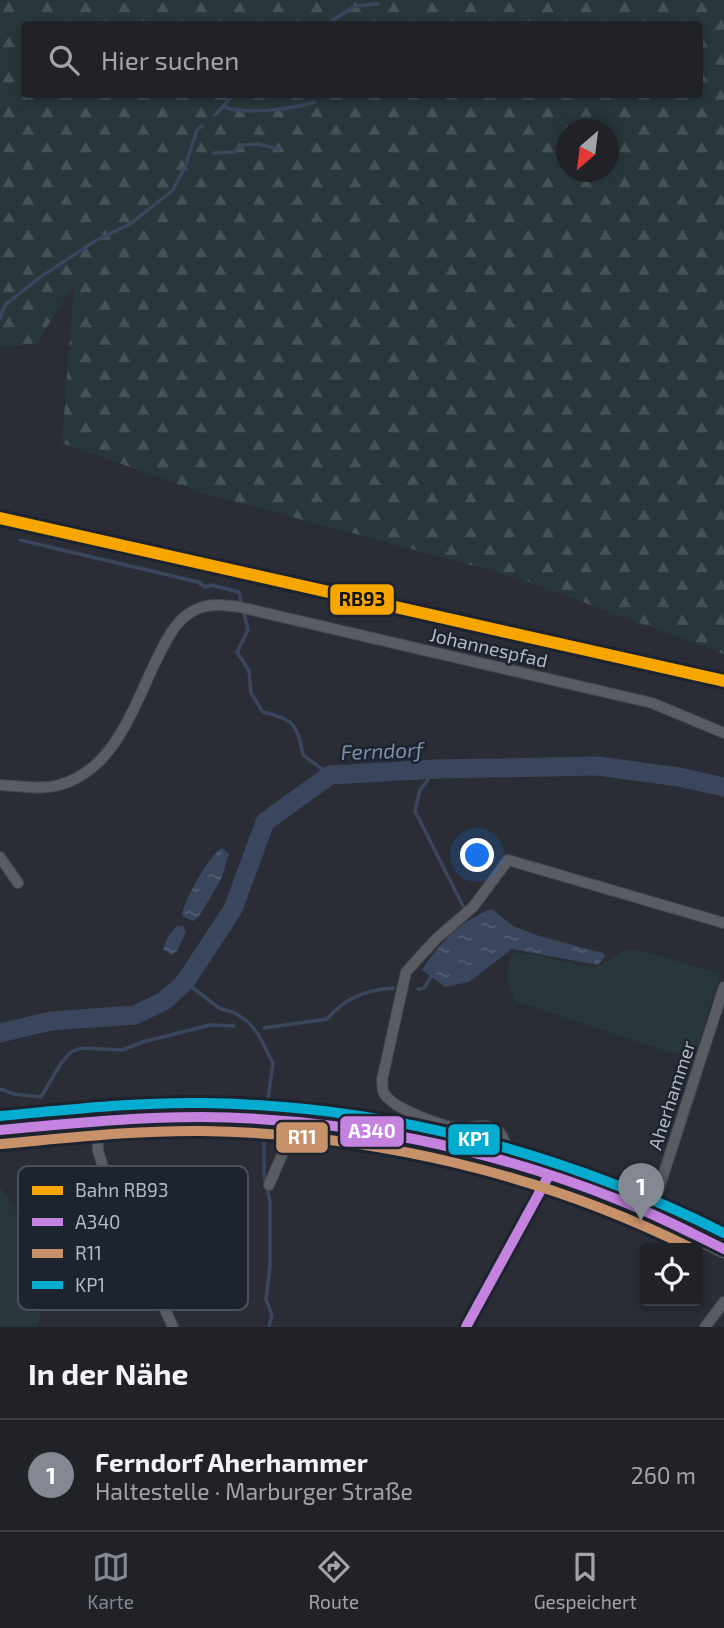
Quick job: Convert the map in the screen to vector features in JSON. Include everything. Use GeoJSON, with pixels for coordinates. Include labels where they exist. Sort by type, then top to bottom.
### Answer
{"type":"FeatureCollection","features":[{"type":"Feature","properties":{"kind":"main road"},"geometry":{"type":"LineString","coordinates":[[0,1130],[97,1122],[230,1118],[296,1122],[385,1133],[442,1144],[549,1175],[651,1213],[724,1249]]}},
{"type":"Feature","properties":{"kind":"street","name":"Johannespfad"},"geometry":{"type":"LineString","coordinates":[[0,785],[59,785],[84,774],[102,760],[117,738],[174,626],[195,610],[215,604],[239,607],[652,703],[724,733]]}},
{"type":"Feature","properties":{"kind":"street"},"geometry":{"type":"LineString","coordinates":[[0,858],[18,883]]}},
{"type":"Feature","properties":{"kind":"street"},"geometry":{"type":"LineString","coordinates":[[506,1162],[505,1141],[500,1132],[493,1128],[446,1126],[420,1116],[391,1102],[383,1091],[383,1080],[406,972],[473,907],[508,860],[724,923]]}},
{"type":"Feature","properties":{"kind":"street","name":"Aherhammer"},"geometry":{"type":"LineString","coordinates":[[651,1213],[724,987]]}},
{"type":"Feature","properties":{"kind":"street"},"geometry":{"type":"LineString","coordinates":[[97,1122],[98,1152],[103,1166]]}},
{"type":"Feature","properties":{"kind":"street"},"geometry":{"type":"LineString","coordinates":[[269,1185],[296,1122]]}},
{"type":"Feature","properties":{"kind":"street"},"geometry":{"type":"LineString","coordinates":[[466,1327],[549,1175]]}},
{"type":"Feature","properties":{"kind":"street"},"geometry":{"type":"LineString","coordinates":[[705,1327],[724,1301]]}},
{"type":"Feature","properties":{"kind":"street"},"geometry":{"type":"LineString","coordinates":[[165,1310],[173,1327]]}},
{"type":"Feature","properties":{"kind":"green space"},"geometry":{"type":"Polygon","coordinates":[[[0,0],[724,0],[724,654],[515,577],[203,493],[62,443],[74,284],[37,343],[0,347],[0,0]]]}},
{"type":"Feature","properties":{"kind":"green space"},"geometry":{"type":"Polygon","coordinates":[[[634,949],[720,973],[698,1045],[682,1054],[668,1052],[515,1001],[510,988],[508,977],[513,953],[594,968],[634,949]]]}},
{"type":"Feature","properties":{"kind":"green space"},"geometry":{"type":"Polygon","coordinates":[[[0,1187],[18,1215],[18,1310],[41,1310],[37,1327],[0,1327],[0,1187]]]}},
{"type":"Feature","properties":{"kind":"water"},"geometry":{"type":"Polygon","coordinates":[[[222,848],[229,854],[221,879],[199,917],[193,921],[182,916],[198,879],[222,848]]]}},
{"type":"Feature","properties":{"kind":"water"},"geometry":{"type":"Polygon","coordinates":[[[492,909],[513,926],[539,936],[603,953],[605,956],[598,965],[512,949],[469,982],[445,987],[422,970],[436,951],[461,926],[492,909]]]}},
{"type":"Feature","properties":{"kind":"water"},"geometry":{"type":"Polygon","coordinates":[[[177,926],[183,926],[186,932],[177,951],[171,955],[163,949],[168,936],[177,926]]]}},
{"type":"Feature","properties":{"kind":"waterway"},"geometry":{"type":"LineString","coordinates":[[332,21],[355,6],[378,4]]}},
{"type":"Feature","properties":{"kind":"waterway"},"geometry":{"type":"LineString","coordinates":[[215,115],[230,98]]}},
{"type":"Feature","properties":{"kind":"waterway"},"geometry":{"type":"LineString","coordinates":[[224,107],[245,111],[270,110],[315,102]]}},
{"type":"Feature","properties":{"kind":"waterway"},"geometry":{"type":"LineString","coordinates":[[0,318],[5,305],[39,278],[95,241],[130,224],[173,190],[185,167],[197,130],[202,126]]}},
{"type":"Feature","properties":{"kind":"waterway"},"geometry":{"type":"LineString","coordinates":[[214,153],[233,152],[244,145],[258,144],[278,149]]}},
{"type":"Feature","properties":{"kind":"waterway"},"geometry":{"type":"LineString","coordinates":[[20,540],[198,582],[205,587],[211,585],[239,592],[248,630],[237,652],[249,671],[251,693],[263,712],[292,725],[299,736],[303,755],[330,775]]}},
{"type":"Feature","properties":{"kind":"waterway","name":"Ferndorf"},"geometry":{"type":"LineString","coordinates":[[0,1033],[51,1021],[135,1015],[164,1001],[185,982],[233,909],[265,822],[330,775],[436,769],[598,766],[679,777],[724,787]]}},
{"type":"Feature","properties":{"kind":"waterway"},"geometry":{"type":"LineString","coordinates":[[436,769],[420,790],[415,811],[463,906]]}},
{"type":"Feature","properties":{"kind":"waterway"},"geometry":{"type":"LineString","coordinates":[[418,989],[424,988],[431,977]]}},
{"type":"Feature","properties":{"kind":"waterway"},"geometry":{"type":"LineString","coordinates":[[185,982],[219,1008],[235,1013],[248,1022],[258,1034],[273,1063],[267,1106]]}},
{"type":"Feature","properties":{"kind":"waterway"},"geometry":{"type":"LineString","coordinates":[[264,1028],[327,1019],[356,996],[393,988]]}},
{"type":"Feature","properties":{"kind":"waterway"},"geometry":{"type":"LineString","coordinates":[[0,1089],[14,1094],[41,1097],[61,1063],[71,1052],[81,1048],[122,1050],[210,1025],[234,1026]]}},
{"type":"Feature","properties":{"kind":"waterway"},"geometry":{"type":"LineString","coordinates":[[264,1133],[264,1174],[270,1202],[270,1266],[266,1299],[272,1315],[269,1327]]}},
{"type":"Feature","properties":{"kind":"rail line","name":"RB93"},"geometry":{"type":"LineString","coordinates":[[0,518],[724,681]]}},
{"type":"Feature","properties":{"kind":"transit line","name":"KP1"},"geometry":{"type":"LineString","coordinates":[[0,1116],[177,1103],[270,1106],[338,1113],[471,1138],[536,1157],[663,1204],[724,1233]]}},
{"type":"Feature","properties":{"kind":"transit line","name":"A340"},"geometry":{"type":"LineString","coordinates":[[0,1130],[176,1117],[254,1119],[361,1130],[466,1151],[569,1181],[646,1211],[724,1249]]}},
{"type":"Feature","properties":{"kind":"transit line","name":"R11"},"geometry":{"type":"LineString","coordinates":[[1,1144],[178,1131],[266,1134],[329,1140],[454,1162],[515,1179],[575,1198],[680,1243]]}},
{"type":"Feature","properties":{"kind":"transit line","name":"A340"},"geometry":{"type":"LineString","coordinates":[[466,1327],[549,1175]]}},
{"type":"Feature","properties":{"kind":"place","name":"Ferndorf Aherhammer"},"geometry":{"type":"Point","coordinates":[641,1221]}}]}
